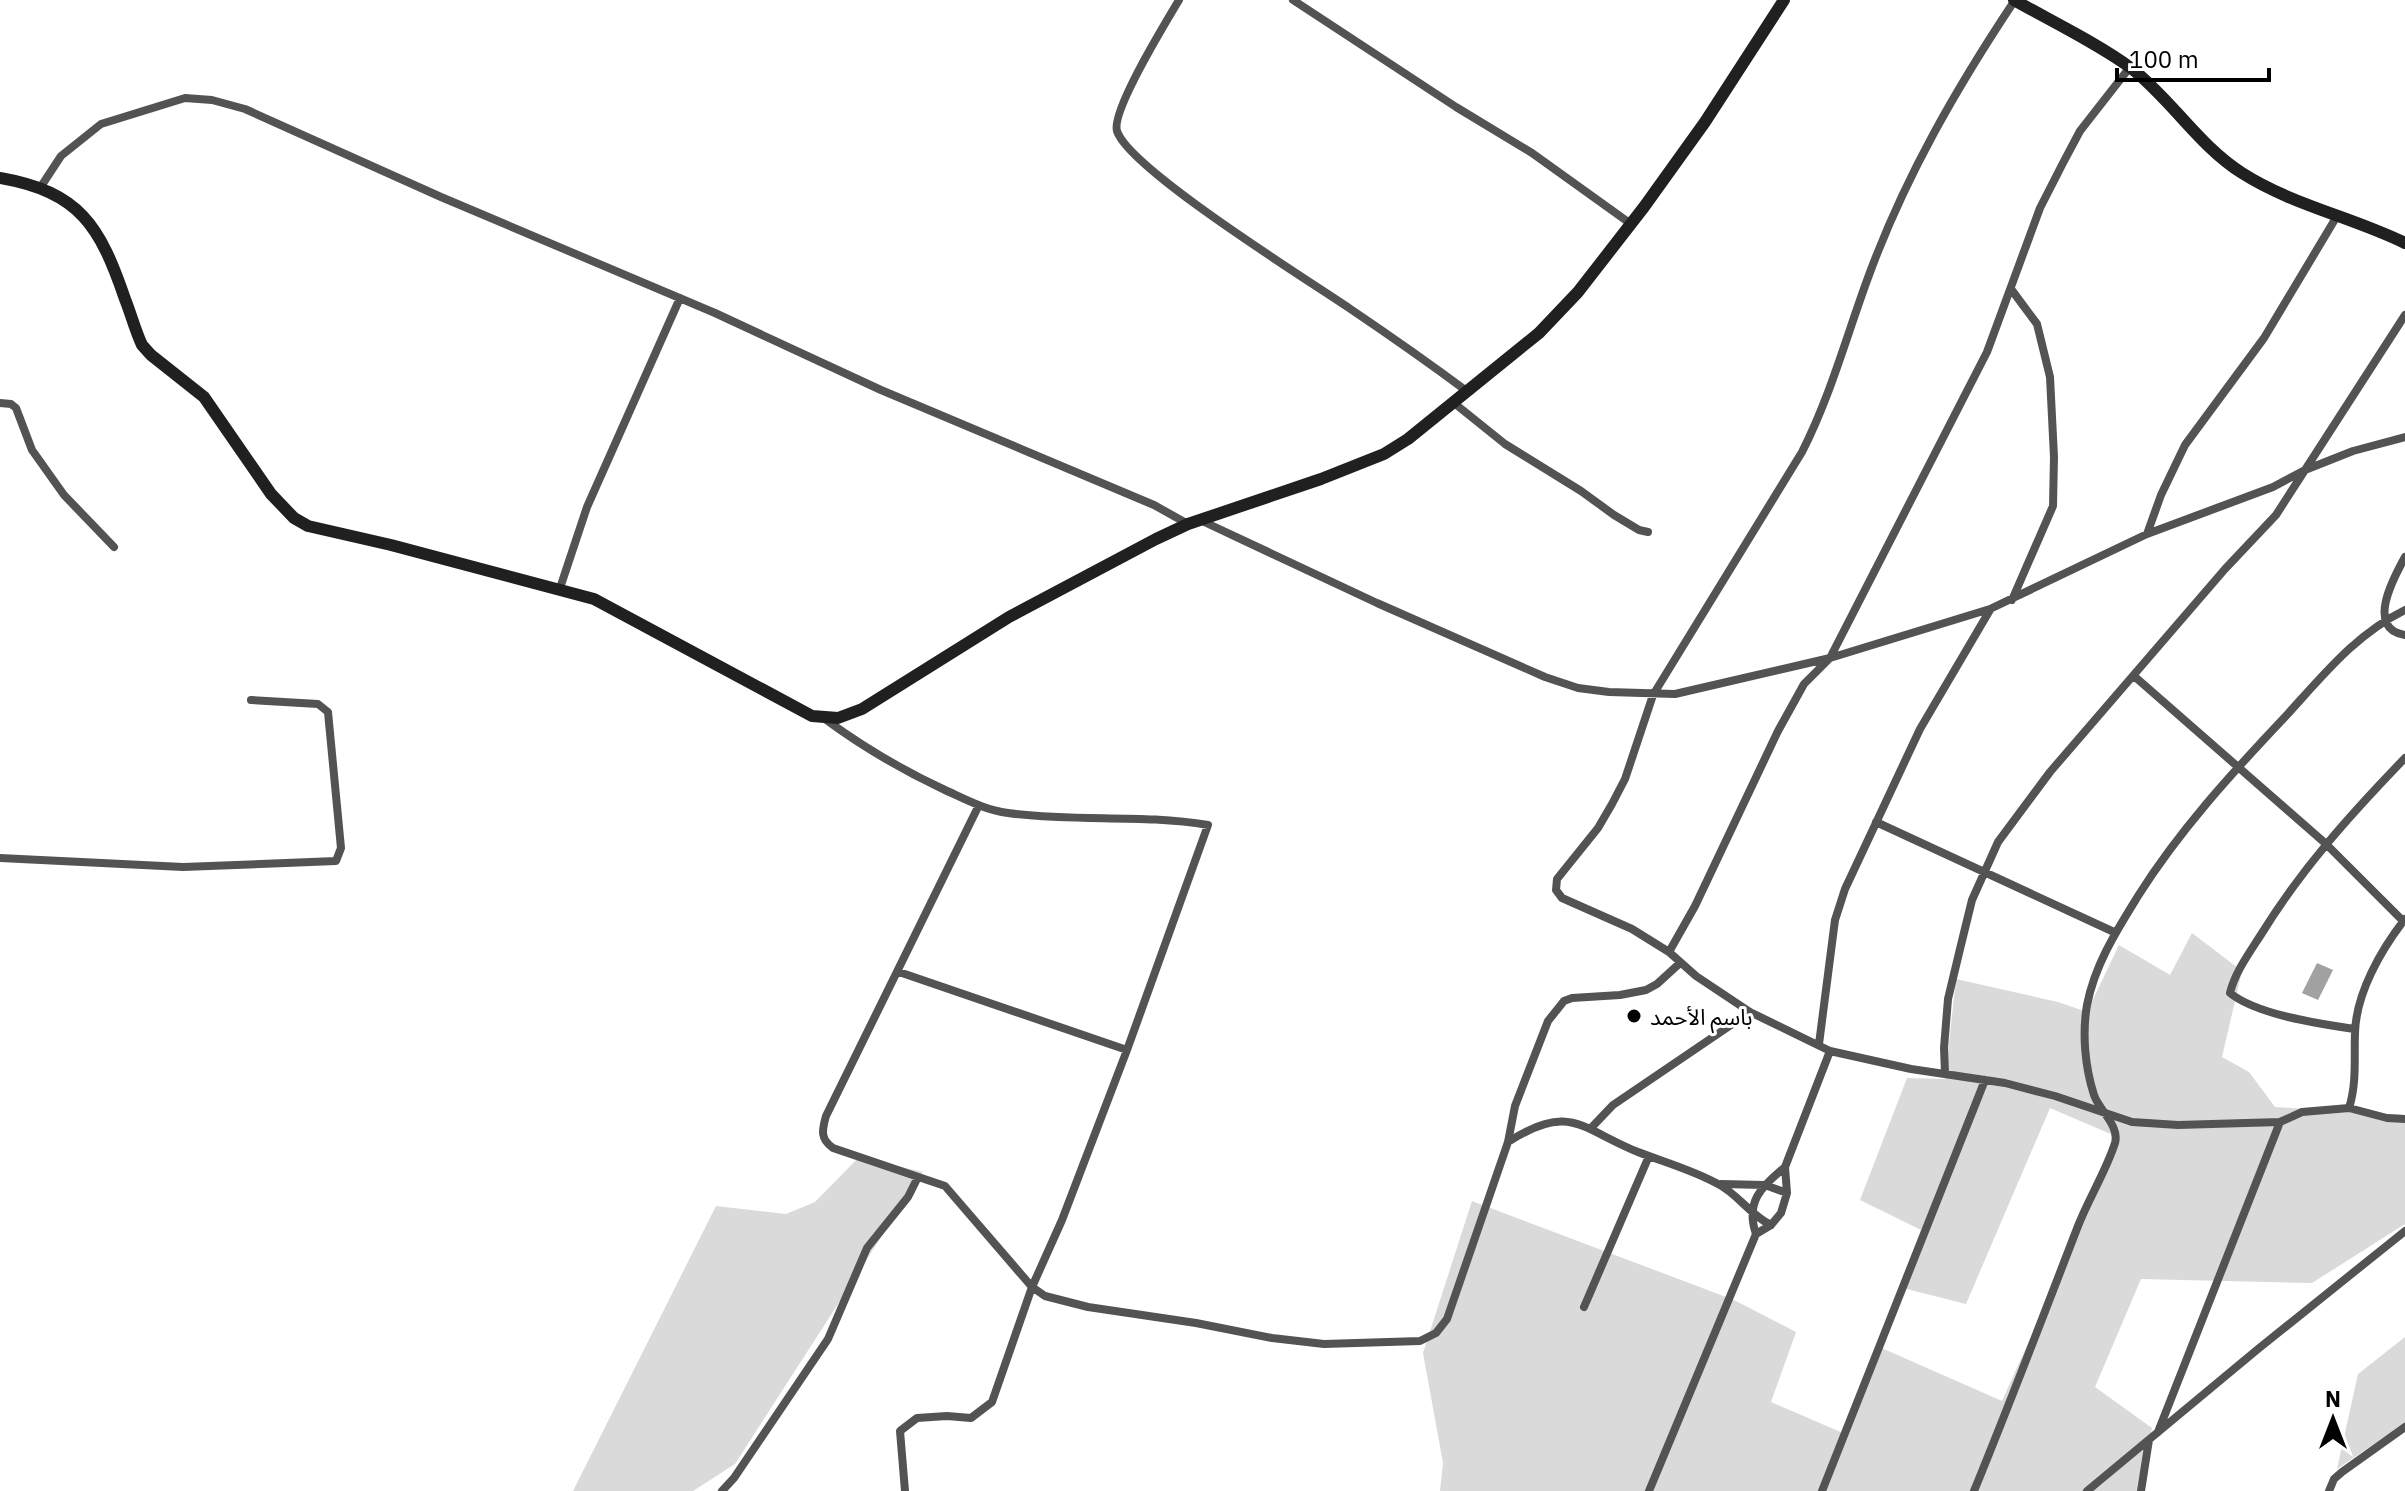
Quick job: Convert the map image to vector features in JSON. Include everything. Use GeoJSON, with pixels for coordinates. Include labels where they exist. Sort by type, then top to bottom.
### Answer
{"type":"FeatureCollection","features":[{"type":"Feature","properties":{"kind":"street"},"geometry":{"type":"LineString","coordinates":[[1179,0],[1117,117],[1116,128],[1123,141],[1199,207],[1468,392]]}},
{"type":"Feature","properties":{"kind":"street"},"geometry":{"type":"LineString","coordinates":[[1293,0],[1532,153],[1631,224]]}},
{"type":"Feature","properties":{"kind":"street"},"geometry":{"type":"LineString","coordinates":[[825,719],[846,717],[862,709],[1022,609],[1194,522],[1297,488],[1384,454],[1408,439],[1539,333],[1578,292],[1705,122],[1784,0]]}},
{"type":"Feature","properties":{"kind":"street"},"geometry":{"type":"LineString","coordinates":[[2405,243],[2281,194],[2238,171],[2222,159],[2130,67],[2015,0],[1969,69],[1908,181],[1869,273],[1820,417],[1802,452],[1653,695],[1625,779],[1598,828],[1557,879],[1556,890],[1558,895],[1570,902],[1632,929],[1669,952],[1750,1012],[1830,1051],[2055,1096],[2132,1122],[2280,1122],[2302,1112],[2349,1108],[2387,1118],[2405,1119]]}},
{"type":"Feature","properties":{"kind":"street"},"geometry":{"type":"LineString","coordinates":[[1669,952],[1695,906],[1778,731],[1804,684],[1830,658],[1987,352],[2040,208],[2063,163],[2080,131],[2130,67]]}},
{"type":"Feature","properties":{"kind":"street"},"geometry":{"type":"LineString","coordinates":[[40,188],[61,156],[101,124],[185,98],[212,100],[245,109],[680,298],[881,390],[1194,522],[1545,677],[1578,688],[1675,694],[1830,658],[1990,609],[2147,534],[2273,487],[2353,451],[2405,437]]}},
{"type":"Feature","properties":{"kind":"street"},"geometry":{"type":"LineString","coordinates":[[0,178],[40,188],[70,204],[95,229],[115,267],[142,345],[204,397],[271,494],[294,518],[308,526],[594,599],[797,708],[825,719],[865,749],[979,805],[1007,813],[1063,818],[1158,819],[1208,825],[1127,1050],[1062,1220],[1032,1287],[992,1402],[971,1418],[917,1418],[900,1431],[905,1491]]}},
{"type":"Feature","properties":{"kind":"street"},"geometry":{"type":"LineString","coordinates":[[2147,534],[2161,495],[2185,445],[2264,338],[2337,216]]}},
{"type":"Feature","properties":{"kind":"street"},"geometry":{"type":"LineString","coordinates":[[2011,289],[2037,324],[2050,377],[2054,457],[2053,506],[2012,600]]}},
{"type":"Feature","properties":{"kind":"street"},"geometry":{"type":"LineString","coordinates":[[560,588],[587,507],[680,298]]}},
{"type":"Feature","properties":{"kind":"street"},"geometry":{"type":"LineString","coordinates":[[1945,1073],[1948,999],[1972,900],[1998,842],[2050,772],[2225,569],[2276,515],[2405,315]]}},
{"type":"Feature","properties":{"kind":"street"},"geometry":{"type":"LineString","coordinates":[[0,403],[5,402],[16,408],[32,450],[64,495],[114,547]]}},
{"type":"Feature","properties":{"kind":"street"},"geometry":{"type":"LineString","coordinates":[[1454,403],[1505,444],[1614,515],[1648,532]]}},
{"type":"Feature","properties":{"kind":"street"},"geometry":{"type":"LineString","coordinates":[[2405,557],[2388,593],[2385,620],[2396,633],[2405,635]]}},
{"type":"Feature","properties":{"kind":"street"},"geometry":{"type":"LineString","coordinates":[[1819,1044],[1835,920],[1845,889],[1920,729],[1990,609]]}},
{"type":"Feature","properties":{"kind":"street"},"geometry":{"type":"LineString","coordinates":[[1974,1491],[2082,1216],[2116,1140],[2112,1125],[2094,1097],[2085,1048],[2087,1007],[2092,987],[2114,932],[2174,843],[2239,767],[2354,643],[2385,620],[2405,610]]}},
{"type":"Feature","properties":{"kind":"street"},"geometry":{"type":"LineString","coordinates":[[2134,676],[2325,843],[2404,920],[2369,978],[2355,1029],[2354,1091],[2349,1108]]}},
{"type":"Feature","properties":{"kind":"street"},"geometry":{"type":"LineString","coordinates":[[0,858],[183,867],[336,861],[341,848],[328,712],[318,704],[251,700]]}},
{"type":"Feature","properties":{"kind":"street"},"geometry":{"type":"LineString","coordinates":[[2355,1029],[2311,1023],[2230,993],[2248,955],[2286,895],[2325,843],[2405,758]]}},
{"type":"Feature","properties":{"kind":"street"},"geometry":{"type":"LineString","coordinates":[[979,805],[826,1116],[822,1136],[833,1148],[945,1186],[1032,1287],[1045,1296],[1088,1307],[1324,1344],[1420,1341],[1436,1333],[1447,1319],[1508,1142],[1521,1087],[1543,1032],[1558,1006],[1572,998],[1646,990],[1680,963]]}},
{"type":"Feature","properties":{"kind":"street"},"geometry":{"type":"LineString","coordinates":[[1876,822],[2114,932]]}},
{"type":"Feature","properties":{"kind":"street"},"geometry":{"type":"LineString","coordinates":[[899,972],[1127,1050]]}},
{"type":"Feature","properties":{"kind":"street"},"geometry":{"type":"LineString","coordinates":[[1592,1127],[1613,1105],[1750,1012]]}},
{"type":"Feature","properties":{"kind":"street"},"geometry":{"type":"LineString","coordinates":[[1756,1234],[1771,1225],[1781,1213],[1787,1193],[1785,1167],[1830,1051]]}},
{"type":"Feature","properties":{"kind":"street"},"geometry":{"type":"LineString","coordinates":[[1822,1491],[1985,1080]]}},
{"type":"Feature","properties":{"kind":"street"},"geometry":{"type":"LineString","coordinates":[[1508,1142],[1538,1125],[1573,1122],[1592,1127],[1649,1156],[1720,1184],[1763,1222],[1771,1225]]}},
{"type":"Feature","properties":{"kind":"street"},"geometry":{"type":"LineString","coordinates":[[2158,1432],[2280,1122]]}},
{"type":"Feature","properties":{"kind":"street"},"geometry":{"type":"LineString","coordinates":[[1584,1307],[1649,1156]]}},
{"type":"Feature","properties":{"kind":"street"},"geometry":{"type":"LineString","coordinates":[[1649,1491],[1756,1234],[1751,1210],[1765,1185],[1785,1167]]}},
{"type":"Feature","properties":{"kind":"street"},"geometry":{"type":"LineString","coordinates":[[722,1491],[734,1478],[828,1339],[867,1248],[908,1197],[918,1177]]}},
{"type":"Feature","properties":{"kind":"street"},"geometry":{"type":"LineString","coordinates":[[1720,1184],[1765,1185],[1787,1193]]}},
{"type":"Feature","properties":{"kind":"street"},"geometry":{"type":"LineString","coordinates":[[2087,1491],[2405,1231]]}},
{"type":"Feature","properties":{"kind":"street"},"geometry":{"type":"LineString","coordinates":[[2329,1491],[2334,1479],[2342,1472],[2405,1427]]}},
{"type":"Feature","properties":{"kind":"street"},"geometry":{"type":"LineString","coordinates":[[2141,1491],[2149,1440]]}},
{"type":"Feature","properties":{"kind":"shaded area"},"geometry":{"type":"Polygon","coordinates":[[[2192,933],[2242,971],[2222,1057],[2249,1072],[2275,1107],[2405,1115],[2405,1224],[2312,1283],[2141,1279],[2095,1387],[2152,1428],[2138,1491],[1440,1491],[1443,1463],[1423,1353],[1472,1201],[1734,1300],[1796,1332],[1771,1402],[1843,1433],[1877,1346],[2002,1401],[2120,1138],[2050,1108],[1966,1304],[1899,1287],[1921,1230],[1860,1200],[1907,1078],[1945,1079],[1956,979],[2058,1002],[2087,1012],[2119,945],[2170,975],[2192,933]]]}},
{"type":"Feature","properties":{"kind":"shaded area"},"geometry":{"type":"Polygon","coordinates":[[[2317,963],[2333,970],[2318,1000],[2302,993],[2317,963]]]}},
{"type":"Feature","properties":{"kind":"shaded area"},"geometry":{"type":"Polygon","coordinates":[[[859,1157],[923,1172],[735,1464],[693,1491],[573,1491],[716,1206],[786,1214],[815,1202],[859,1157]]]}},
{"type":"Feature","properties":{"kind":"shaded area"},"geometry":{"type":"Polygon","coordinates":[[[2405,1337],[2405,1423],[2337,1469],[2358,1374],[2405,1337]]]}},
{"type":"Feature","properties":{"kind":"place","name":"باسم الأحمد"},"geometry":{"type":"Point","coordinates":[1634,1016]}}]}
